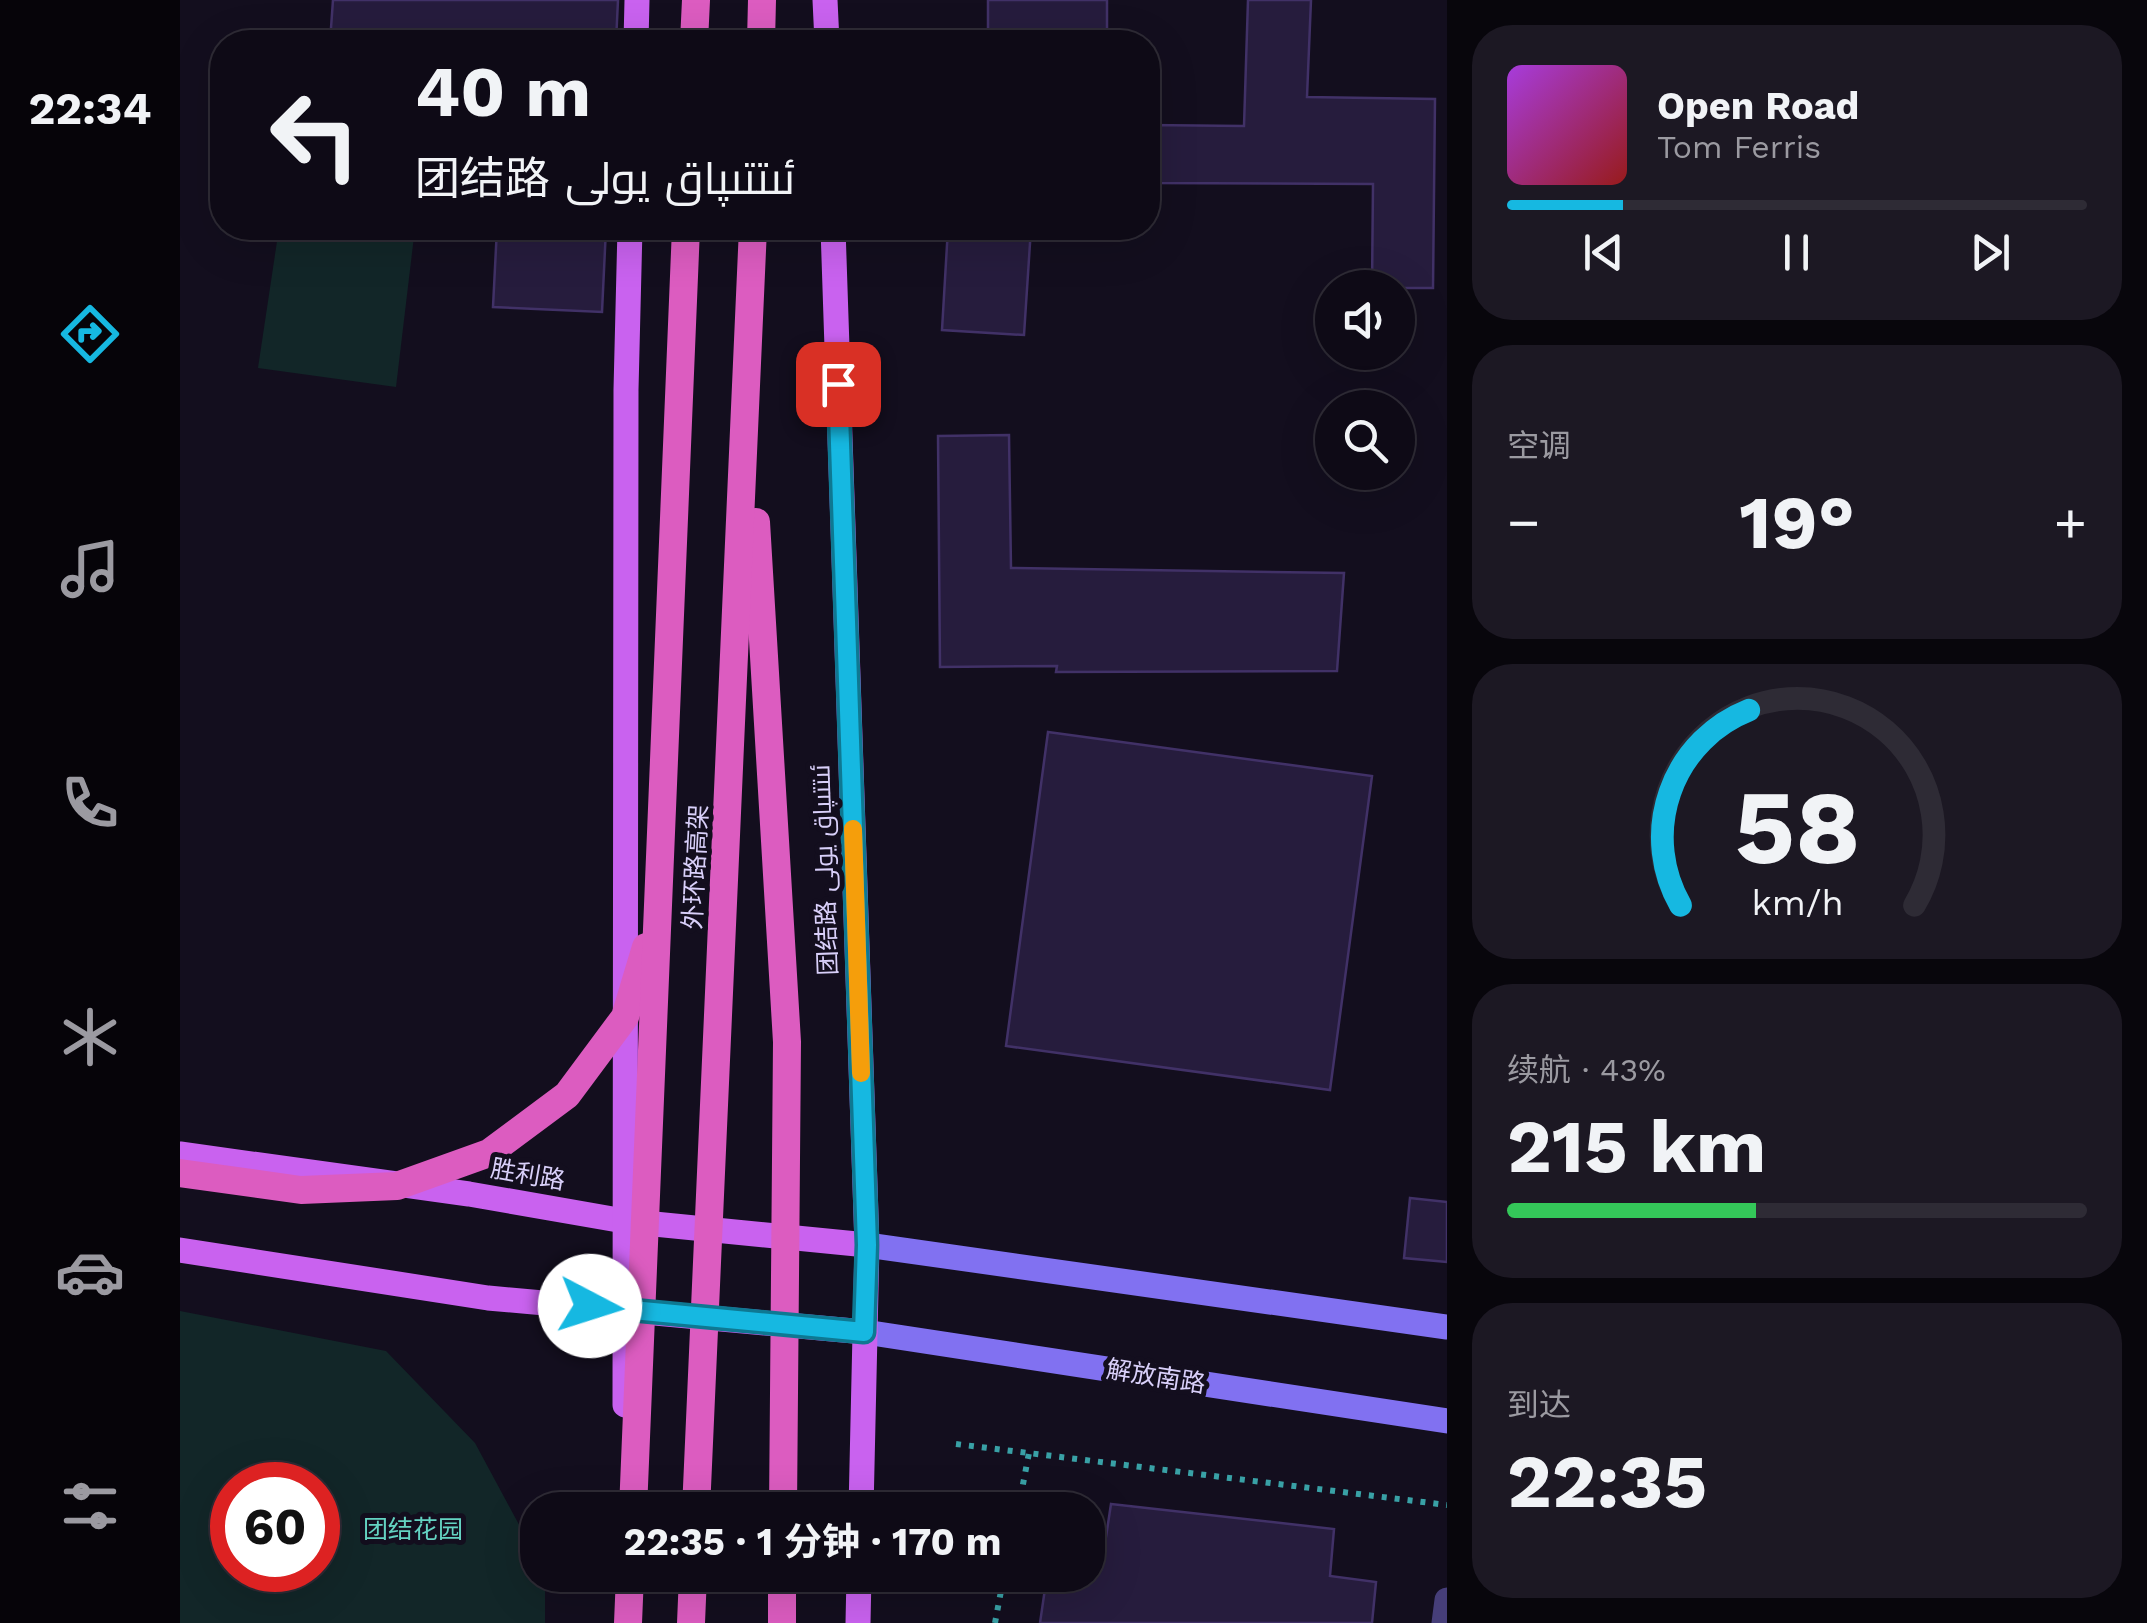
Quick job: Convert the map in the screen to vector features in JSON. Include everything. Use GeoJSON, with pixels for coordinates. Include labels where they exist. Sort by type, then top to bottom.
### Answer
{"type":"FeatureCollection","features":[{"type":"Feature","properties":{"kind":"highway"},"geometry":{"type":"LineString","coordinates":[[695,30],[696,0]]}},
{"type":"Feature","properties":{"kind":"highway"},"geometry":{"type":"LineString","coordinates":[[761,30],[762,0]]}},
{"type":"Feature","properties":{"kind":"highway","name":"外环路高架"},"geometry":{"type":"LineString","coordinates":[[631,1492],[685,240]]}},
{"type":"Feature","properties":{"kind":"highway","name":"外环路高架"},"geometry":{"type":"LineString","coordinates":[[697,1492],[753,240]]}},
{"type":"Feature","properties":{"kind":"highway"},"geometry":{"type":"LineString","coordinates":[[748,372],[787,1042],[783,1492]]}},
{"type":"Feature","properties":{"kind":"highway"},"geometry":{"type":"LineString","coordinates":[[180,1173],[301,1190],[398,1186],[489,1153],[567,1095],[624,1017],[653,925],[661,827]]}},
{"type":"Feature","properties":{"kind":"highway"},"geometry":{"type":"LineString","coordinates":[[628,1623],[629,1592]]}},
{"type":"Feature","properties":{"kind":"highway"},"geometry":{"type":"LineString","coordinates":[[691,1623],[692,1592]]}},
{"type":"Feature","properties":{"kind":"highway"},"geometry":{"type":"LineString","coordinates":[[782,1592],[782,1623]]}},
{"type":"Feature","properties":{"kind":"main road"},"geometry":{"type":"LineString","coordinates":[[636,30],[637,0]]}},
{"type":"Feature","properties":{"kind":"main road"},"geometry":{"type":"LineString","coordinates":[[826,0],[827,30]]}},
{"type":"Feature","properties":{"kind":"main road"},"geometry":{"type":"LineString","coordinates":[[629,1492],[624,1220],[630,240]]}},
{"type":"Feature","properties":{"kind":"main road","name":"团结路 ئىتتىپاق يولى"},"geometry":{"type":"LineString","coordinates":[[833,240],[867,1245],[861,1492]]}},
{"type":"Feature","properties":{"kind":"main road","name":"胜利路"},"geometry":{"type":"LineString","coordinates":[[180,1154],[624,1220],[867,1245]]}},
{"type":"Feature","properties":{"kind":"main road"},"geometry":{"type":"LineString","coordinates":[[867,1245],[1447,1326]]}},
{"type":"Feature","properties":{"kind":"main road"},"geometry":{"type":"LineString","coordinates":[[180,1250],[488,1298],[864,1332]]}},
{"type":"Feature","properties":{"kind":"main road","name":"解放南路"},"geometry":{"type":"LineString","coordinates":[[864,1332],[1447,1421]]}},
{"type":"Feature","properties":{"kind":"main road"},"geometry":{"type":"LineString","coordinates":[[858,1623],[859,1592]]}},
{"type":"Feature","properties":{"kind":"street"},"geometry":{"type":"LineString","coordinates":[[1444,1623],[1447,1600]]}},
{"type":"Feature","properties":{"kind":"path"},"geometry":{"type":"LineString","coordinates":[[956,1444],[1447,1505]]}},
{"type":"Feature","properties":{"kind":"path"},"geometry":{"type":"LineString","coordinates":[[1021,1492],[1029,1453]]}},
{"type":"Feature","properties":{"kind":"path"},"geometry":{"type":"LineString","coordinates":[[995,1623],[1001,1592]]}},
{"type":"Feature","properties":{"kind":"green space"},"geometry":{"type":"Polygon","coordinates":[[[277,240],[414,240],[396,387],[258,368],[277,240]]]}},
{"type":"Feature","properties":{"kind":"green space","name":"团结花园"},"geometry":{"type":"Polygon","coordinates":[[[180,1311],[386,1351],[475,1443],[520,1526],[520,1592],[545,1592],[545,1623],[180,1623],[180,1311]]]}},
{"type":"Feature","properties":{"kind":"building"},"geometry":{"type":"Polygon","coordinates":[[[333,0],[618,0],[617,30],[331,30],[333,0]]]}},
{"type":"Feature","properties":{"kind":"building"},"geometry":{"type":"Polygon","coordinates":[[[988,0],[1107,0],[1107,30],[988,30],[988,0]]]}},
{"type":"Feature","properties":{"kind":"building"},"geometry":{"type":"Polygon","coordinates":[[[1248,0],[1311,0],[1307,97],[1435,99],[1433,288],[1415,288],[1415,270],[1372,270],[1373,184],[1160,183],[1160,125],[1244,126],[1248,0]]]}},
{"type":"Feature","properties":{"kind":"building"},"geometry":{"type":"Polygon","coordinates":[[[496,240],[605,240],[602,312],[493,307],[496,240]]]}},
{"type":"Feature","properties":{"kind":"building"},"geometry":{"type":"Polygon","coordinates":[[[947,240],[1030,240],[1024,335],[942,330],[947,240]]]}},
{"type":"Feature","properties":{"kind":"building"},"geometry":{"type":"Polygon","coordinates":[[[1009,435],[1011,568],[1344,573],[1337,671],[1056,672],[1057,666],[940,667],[938,436],[1009,435]]]}},
{"type":"Feature","properties":{"kind":"building"},"geometry":{"type":"Polygon","coordinates":[[[1048,732],[1372,776],[1330,1090],[1006,1046],[1048,732]]]}},
{"type":"Feature","properties":{"kind":"building"},"geometry":{"type":"Polygon","coordinates":[[[1410,1198],[1447,1202],[1447,1262],[1404,1258],[1410,1198]]]}},
{"type":"Feature","properties":{"kind":"building"},"geometry":{"type":"Polygon","coordinates":[[[1111,1504],[1334,1529],[1330,1576],[1376,1582],[1372,1623],[1040,1623],[1045,1592],[1105,1592],[1105,1544],[1111,1504]]]}},
{"type":"Feature","properties":{"kind":"slow traffic"},"geometry":{"type":"LineString","coordinates":[[853,829],[861,1073]]}},
{"type":"Feature","properties":{"kind":"route"},"geometry":{"type":"LineString","coordinates":[[590,1306],[864,1332],[867,1245],[838,384]]}}]}
